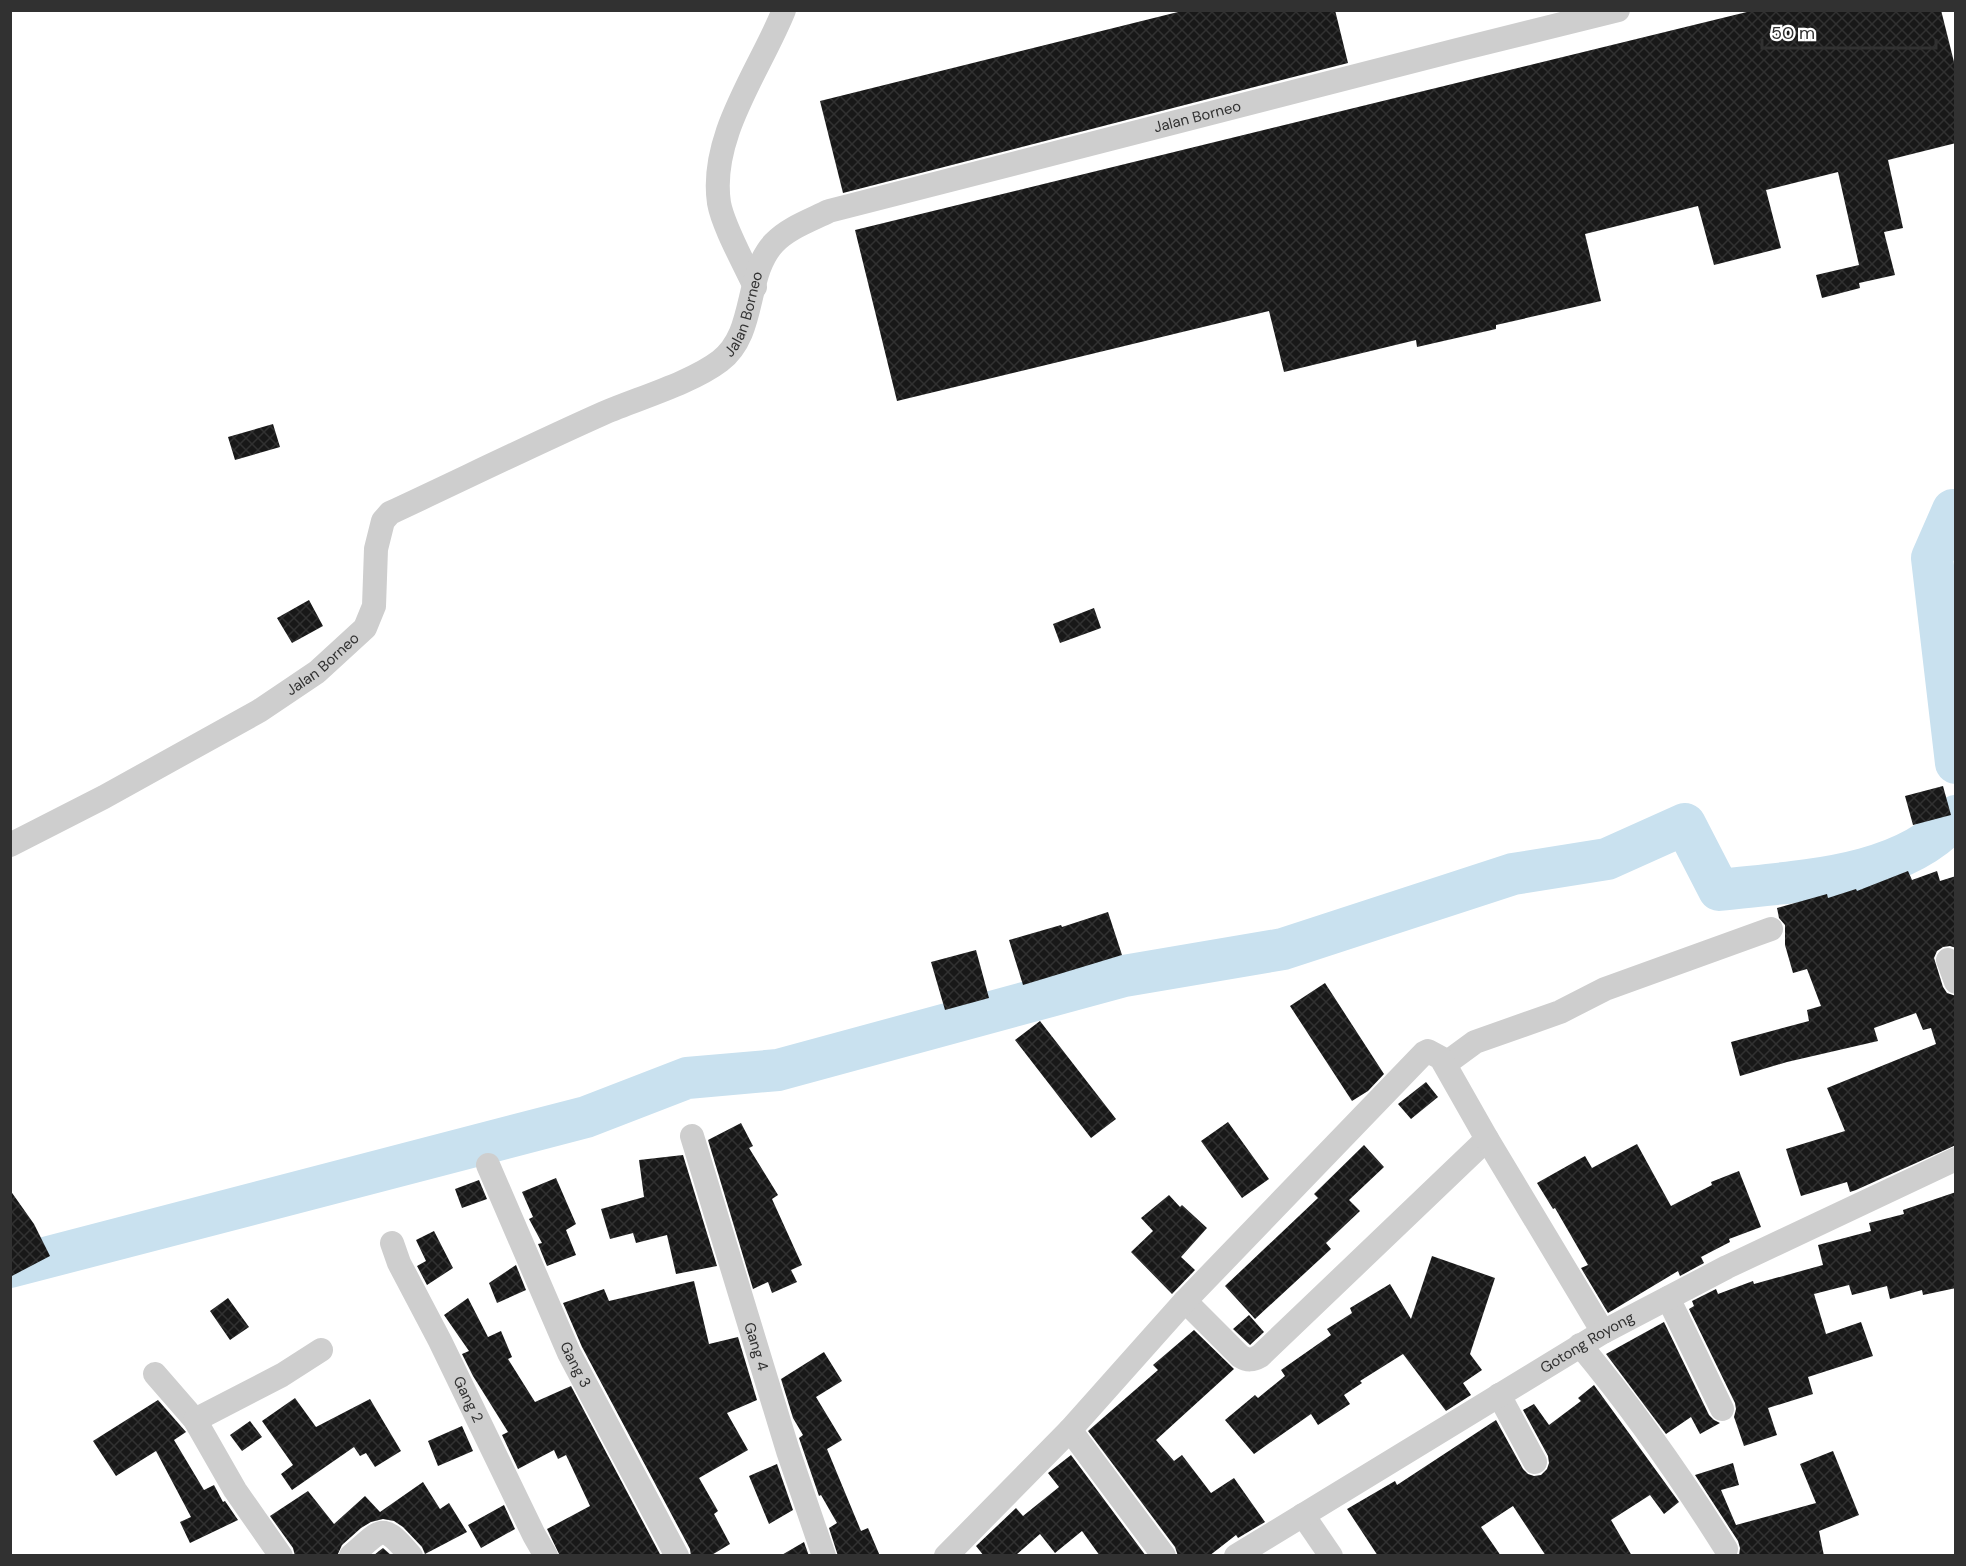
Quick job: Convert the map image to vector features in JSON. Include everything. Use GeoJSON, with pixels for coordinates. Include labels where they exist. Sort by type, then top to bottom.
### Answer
{"type":"FeatureCollection","features":[{"type":"Feature","properties":{"kind":"street"},"geometry":{"type":"LineString","coordinates":[[755,288],[719,204],[719,169],[728,127],[784,10]]}},
{"type":"Feature","properties":{"kind":"street","name":"Jalan Borneo"},"geometry":{"type":"LineString","coordinates":[[10,844],[104,797],[259,711],[317,672],[365,628],[374,606],[376,549],[383,521],[390,513],[593,418],[705,371],[722,359],[736,344],[762,261],[774,243],[790,230],[829,211],[1618,10]]}},
{"type":"Feature","properties":{"kind":"street"},"geometry":{"type":"LineString","coordinates":[[1445,1064],[1475,1042],[1560,1012],[1605,989],[1771,929]]}},
{"type":"Feature","properties":{"kind":"street"},"geometry":{"type":"LineString","coordinates":[[946,1556],[1070,1430],[1185,1301],[1428,1051],[1438,1054],[1445,1064],[1487,1139],[1603,1332]]}},
{"type":"Feature","properties":{"kind":"street","name":"Gang 4"},"geometry":{"type":"LineString","coordinates":[[692,1136],[788,1450],[824,1556]]}},
{"type":"Feature","properties":{"kind":"street"},"geometry":{"type":"LineString","coordinates":[[1185,1301],[1244,1359],[1254,1359],[1260,1356],[1487,1139]]}},
{"type":"Feature","properties":{"kind":"street","name":"Gotong Royong"},"geometry":{"type":"LineString","coordinates":[[1236,1556],[1603,1332],[1832,1216],[1956,1158]]}},
{"type":"Feature","properties":{"kind":"street","name":"Gang 3"},"geometry":{"type":"LineString","coordinates":[[488,1165],[569,1353],[677,1556]]}},
{"type":"Feature","properties":{"kind":"street","name":"Gang 2"},"geometry":{"type":"LineString","coordinates":[[392,1243],[399,1263],[546,1556]]}},
{"type":"Feature","properties":{"kind":"street"},"geometry":{"type":"LineString","coordinates":[[1668,1298],[1722,1409]]}},
{"type":"Feature","properties":{"kind":"street"},"geometry":{"type":"LineString","coordinates":[[1580,1346],[1637,1416],[1697,1501],[1726,1549]]}},
{"type":"Feature","properties":{"kind":"street"},"geometry":{"type":"LineString","coordinates":[[195,1420],[282,1375],[321,1350]]}},
{"type":"Feature","properties":{"kind":"street"},"geometry":{"type":"LineString","coordinates":[[155,1374],[195,1420],[235,1490],[281,1556]]}},
{"type":"Feature","properties":{"kind":"street"},"geometry":{"type":"LineString","coordinates":[[1499,1395],[1535,1462]]}},
{"type":"Feature","properties":{"kind":"street"},"geometry":{"type":"LineString","coordinates":[[1070,1430],[1164,1556]]}},
{"type":"Feature","properties":{"kind":"street"},"geometry":{"type":"LineString","coordinates":[[1303,1515],[1331,1556]]}},
{"type":"Feature","properties":{"kind":"street"},"geometry":{"type":"LineString","coordinates":[[351,1556],[378,1534],[384,1532],[393,1534],[411,1556]]}},
{"type":"Feature","properties":{"kind":"building"},"geometry":{"type":"Polygon","coordinates":[[[1186,10],[1335,10],[1348,63],[843,193],[820,101],[1186,10]]]}},
{"type":"Feature","properties":{"kind":"building"},"geometry":{"type":"Polygon","coordinates":[[[1755,10],[1941,10],[1956,70],[1956,143],[1888,160],[1903,228],[1884,232],[1895,275],[1859,283],[1860,288],[1822,298],[1816,275],[1859,265],[1838,172],[1766,190],[1781,248],[1714,265],[1698,206],[1585,234],[1601,301],[1496,325],[1496,329],[1417,347],[1416,340],[1284,372],[1269,311],[897,401],[855,230],[1755,10]]]}},
{"type":"Feature","properties":{"kind":"building"},"geometry":{"type":"Polygon","coordinates":[[[273,424],[280,447],[235,460],[228,437],[273,424]]]}},
{"type":"Feature","properties":{"kind":"building"},"geometry":{"type":"Polygon","coordinates":[[[309,600],[323,626],[292,643],[277,618],[309,600]]]}},
{"type":"Feature","properties":{"kind":"building"},"geometry":{"type":"Polygon","coordinates":[[[1094,608],[1101,628],[1060,643],[1053,624],[1094,608]]]}},
{"type":"Feature","properties":{"kind":"building"},"geometry":{"type":"Polygon","coordinates":[[[1943,786],[1951,815],[1913,825],[1905,796],[1943,786]]]}},
{"type":"Feature","properties":{"kind":"building"},"geometry":{"type":"Polygon","coordinates":[[[1908,871],[1912,880],[1937,871],[1940,881],[1956,876],[1956,948],[1943,947],[1937,951],[1934,958],[1943,987],[1947,993],[1956,996],[1956,1145],[1850,1192],[1847,1182],[1801,1196],[1786,1149],[1845,1131],[1827,1088],[1936,1044],[1931,1028],[1923,1030],[1916,1013],[1874,1028],[1878,1041],[1787,1062],[1740,1076],[1731,1042],[1809,1021],[1807,1010],[1821,1006],[1807,969],[1793,973],[1785,945],[1785,925],[1779,918],[1777,908],[1827,894],[1828,898],[1856,889],[1857,891],[1908,871]]]}},
{"type":"Feature","properties":{"kind":"building"},"geometry":{"type":"Polygon","coordinates":[[[1108,912],[1122,955],[1023,985],[1009,940],[1061,925],[1062,927],[1108,912]]]}},
{"type":"Feature","properties":{"kind":"building"},"geometry":{"type":"Polygon","coordinates":[[[976,950],[989,998],[945,1010],[931,962],[976,950]]]}},
{"type":"Feature","properties":{"kind":"building"},"geometry":{"type":"Polygon","coordinates":[[[1325,983],[1384,1074],[1368,1091],[1352,1101],[1290,1006],[1325,983]]]}},
{"type":"Feature","properties":{"kind":"building"},"geometry":{"type":"Polygon","coordinates":[[[1040,1021],[1116,1119],[1091,1138],[1015,1040],[1040,1021]]]}},
{"type":"Feature","properties":{"kind":"building"},"geometry":{"type":"Polygon","coordinates":[[[1426,1082],[1438,1097],[1411,1119],[1398,1104],[1426,1082]]]}},
{"type":"Feature","properties":{"kind":"building"},"geometry":{"type":"Polygon","coordinates":[[[1228,1122],[1269,1179],[1242,1198],[1201,1141],[1228,1122]]]}},
{"type":"Feature","properties":{"kind":"building"},"geometry":{"type":"Polygon","coordinates":[[[741,1123],[753,1146],[749,1148],[778,1195],[772,1199],[802,1265],[791,1270],[797,1282],[772,1293],[768,1282],[753,1289],[708,1140],[741,1123]]]}},
{"type":"Feature","properties":{"kind":"building"},"geometry":{"type":"Polygon","coordinates":[[[1637,1144],[1671,1206],[1712,1185],[1711,1182],[1739,1171],[1761,1227],[1729,1239],[1730,1242],[1701,1257],[1704,1263],[1680,1276],[1678,1271],[1608,1313],[1581,1268],[1588,1265],[1555,1208],[1553,1209],[1537,1183],[1585,1156],[1592,1168],[1637,1144]]]}},
{"type":"Feature","properties":{"kind":"building"},"geometry":{"type":"Polygon","coordinates":[[[1364,1145],[1384,1167],[1349,1200],[1360,1211],[1326,1243],[1331,1249],[1255,1319],[1225,1286],[1318,1198],[1314,1194],[1364,1145]]]}},
{"type":"Feature","properties":{"kind":"building"},"geometry":{"type":"Polygon","coordinates":[[[683,1155],[717,1266],[676,1274],[667,1235],[636,1243],[633,1233],[610,1239],[601,1209],[644,1197],[639,1160],[683,1155]]]}},
{"type":"Feature","properties":{"kind":"building"},"geometry":{"type":"Polygon","coordinates":[[[556,1178],[576,1224],[566,1230],[576,1255],[547,1266],[538,1244],[542,1243],[529,1219],[533,1217],[522,1192],[556,1178]]]}},
{"type":"Feature","properties":{"kind":"building"},"geometry":{"type":"Polygon","coordinates":[[[479,1180],[487,1199],[462,1208],[455,1189],[479,1180]]]}},
{"type":"Feature","properties":{"kind":"building"},"geometry":{"type":"Polygon","coordinates":[[[10,1190],[34,1224],[50,1256],[10,1277],[10,1190]]]}},
{"type":"Feature","properties":{"kind":"building"},"geometry":{"type":"Polygon","coordinates":[[[1956,1192],[1956,1288],[1923,1295],[1922,1290],[1890,1299],[1887,1286],[1852,1295],[1849,1285],[1814,1294],[1826,1334],[1861,1322],[1873,1356],[1808,1377],[1813,1394],[1768,1408],[1777,1435],[1744,1446],[1734,1417],[1735,1403],[1689,1309],[1694,1306],[1692,1301],[1716,1289],[1718,1294],[1753,1281],[1754,1284],[1823,1265],[1818,1245],[1871,1231],[1869,1223],[1904,1214],[1903,1210],[1956,1192]]]}},
{"type":"Feature","properties":{"kind":"building"},"geometry":{"type":"Polygon","coordinates":[[[1169,1195],[1180,1207],[1182,1205],[1207,1228],[1181,1257],[1195,1270],[1172,1294],[1131,1252],[1153,1231],[1141,1218],[1169,1195]]]}},
{"type":"Feature","properties":{"kind":"building"},"geometry":{"type":"Polygon","coordinates":[[[434,1231],[453,1268],[427,1285],[417,1266],[426,1261],[416,1240],[434,1231]]]}},
{"type":"Feature","properties":{"kind":"building"},"geometry":{"type":"Polygon","coordinates":[[[1432,1256],[1495,1278],[1470,1354],[1482,1370],[1463,1383],[1471,1395],[1446,1411],[1403,1354],[1360,1381],[1362,1383],[1344,1395],[1350,1404],[1318,1425],[1311,1414],[1254,1454],[1225,1420],[1255,1395],[1258,1398],[1285,1376],[1281,1370],[1331,1335],[1327,1329],[1352,1313],[1350,1308],[1390,1284],[1411,1319],[1432,1256]]]}},
{"type":"Feature","properties":{"kind":"building"},"geometry":{"type":"Polygon","coordinates":[[[516,1265],[526,1290],[497,1303],[489,1283],[516,1265]]]}},
{"type":"Feature","properties":{"kind":"building"},"geometry":{"type":"Polygon","coordinates":[[[694,1281],[709,1344],[738,1337],[757,1400],[727,1413],[748,1450],[699,1478],[718,1511],[714,1514],[730,1544],[710,1556],[691,1556],[690,1549],[582,1347],[563,1303],[604,1289],[609,1301],[694,1281]]]}},
{"type":"Feature","properties":{"kind":"building"},"geometry":{"type":"Polygon","coordinates":[[[228,1298],[249,1327],[230,1340],[210,1311],[228,1298]]]}},
{"type":"Feature","properties":{"kind":"building"},"geometry":{"type":"Polygon","coordinates":[[[468,1298],[488,1337],[501,1331],[512,1357],[508,1359],[535,1402],[571,1386],[661,1556],[560,1556],[547,1529],[590,1506],[566,1455],[558,1459],[554,1450],[518,1469],[502,1435],[508,1432],[462,1354],[469,1351],[444,1315],[468,1298]]]}},
{"type":"Feature","properties":{"kind":"building"},"geometry":{"type":"Polygon","coordinates":[[[1249,1315],[1264,1332],[1250,1345],[1233,1329],[1249,1315]]]}},
{"type":"Feature","properties":{"kind":"building"},"geometry":{"type":"Polygon","coordinates":[[[1664,1322],[1709,1415],[1720,1423],[1700,1434],[1691,1417],[1666,1434],[1606,1354],[1664,1322]]]}},
{"type":"Feature","properties":{"kind":"building"},"geometry":{"type":"Polygon","coordinates":[[[1194,1330],[1234,1369],[1156,1440],[1174,1461],[1182,1455],[1211,1493],[1234,1478],[1265,1522],[1238,1538],[1236,1535],[1209,1556],[1178,1556],[1175,1547],[1088,1431],[1158,1370],[1153,1365],[1194,1330]]]}},
{"type":"Feature","properties":{"kind":"building"},"geometry":{"type":"Polygon","coordinates":[[[824,1352],[842,1381],[816,1397],[842,1440],[827,1449],[861,1531],[868,1528],[880,1556],[838,1556],[829,1528],[837,1523],[821,1495],[819,1496],[799,1438],[803,1435],[793,1418],[781,1379],[824,1352]]]}},
{"type":"Feature","properties":{"kind":"building"},"geometry":{"type":"Polygon","coordinates":[[[1594,1385],[1679,1502],[1664,1514],[1650,1495],[1611,1520],[1632,1556],[1546,1556],[1513,1506],[1481,1527],[1501,1556],[1378,1556],[1347,1509],[1395,1481],[1397,1485],[1496,1420],[1523,1469],[1534,1476],[1541,1475],[1547,1469],[1548,1456],[1523,1410],[1534,1404],[1549,1425],[1581,1401],[1578,1398],[1594,1385]]]}},
{"type":"Feature","properties":{"kind":"building"},"geometry":{"type":"Polygon","coordinates":[[[295,1398],[316,1427],[370,1399],[401,1451],[375,1467],[366,1453],[360,1456],[354,1447],[292,1490],[281,1474],[293,1465],[262,1421],[295,1398]]]}},
{"type":"Feature","properties":{"kind":"building"},"geometry":{"type":"Polygon","coordinates":[[[158,1400],[186,1432],[174,1440],[204,1490],[214,1485],[223,1502],[225,1501],[238,1520],[190,1543],[180,1522],[191,1517],[156,1451],[116,1476],[93,1441],[158,1400]]]}},
{"type":"Feature","properties":{"kind":"building"},"geometry":{"type":"Polygon","coordinates":[[[250,1421],[262,1437],[242,1451],[230,1435],[250,1421]]]}},
{"type":"Feature","properties":{"kind":"building"},"geometry":{"type":"Polygon","coordinates":[[[462,1426],[473,1451],[438,1466],[428,1441],[462,1426]]]}},
{"type":"Feature","properties":{"kind":"building"},"geometry":{"type":"Polygon","coordinates":[[[1833,1451],[1859,1515],[1819,1531],[1824,1556],[1739,1556],[1738,1541],[1695,1475],[1733,1463],[1739,1485],[1721,1490],[1736,1525],[1816,1503],[1800,1464],[1833,1451]]]}},
{"type":"Feature","properties":{"kind":"building"},"geometry":{"type":"Polygon","coordinates":[[[1071,1455],[1146,1556],[1100,1556],[1082,1531],[1055,1553],[1040,1534],[1015,1556],[984,1556],[976,1546],[1016,1508],[1023,1516],[1059,1487],[1048,1473],[1071,1455]]]}},
{"type":"Feature","properties":{"kind":"building"},"geometry":{"type":"Polygon","coordinates":[[[777,1464],[793,1510],[769,1524],[749,1476],[777,1464]]]}},
{"type":"Feature","properties":{"kind":"building"},"geometry":{"type":"Polygon","coordinates":[[[423,1482],[440,1509],[449,1503],[467,1532],[425,1554],[422,1547],[403,1527],[394,1521],[383,1519],[361,1528],[342,1545],[337,1556],[295,1556],[293,1548],[270,1516],[308,1491],[334,1524],[365,1496],[380,1512],[423,1482]]]}},
{"type":"Feature","properties":{"kind":"building"},"geometry":{"type":"Polygon","coordinates":[[[504,1505],[515,1529],[481,1548],[468,1525],[504,1505]]]}},
{"type":"Feature","properties":{"kind":"building"},"geometry":{"type":"Polygon","coordinates":[[[804,1542],[809,1556],[780,1556],[804,1542]]]}},
{"type":"Feature","properties":{"kind":"building"},"geometry":{"type":"Polygon","coordinates":[[[383,1548],[392,1556],[373,1556],[379,1551],[383,1548]]]}},
{"type":"Feature","properties":{"kind":"waterway"},"geometry":{"type":"LineString","coordinates":[[1956,510],[1953,510],[1932,558],[1956,763]]}},
{"type":"Feature","properties":{"kind":"waterway"},"geometry":{"type":"LineString","coordinates":[[10,1267],[586,1117],[687,1078],[778,1070],[1124,976],[1283,949],[1513,874],[1607,859],[1685,824],[1719,890],[1814,879],[1878,865],[1908,853],[1934,837],[1956,816]]}}]}
